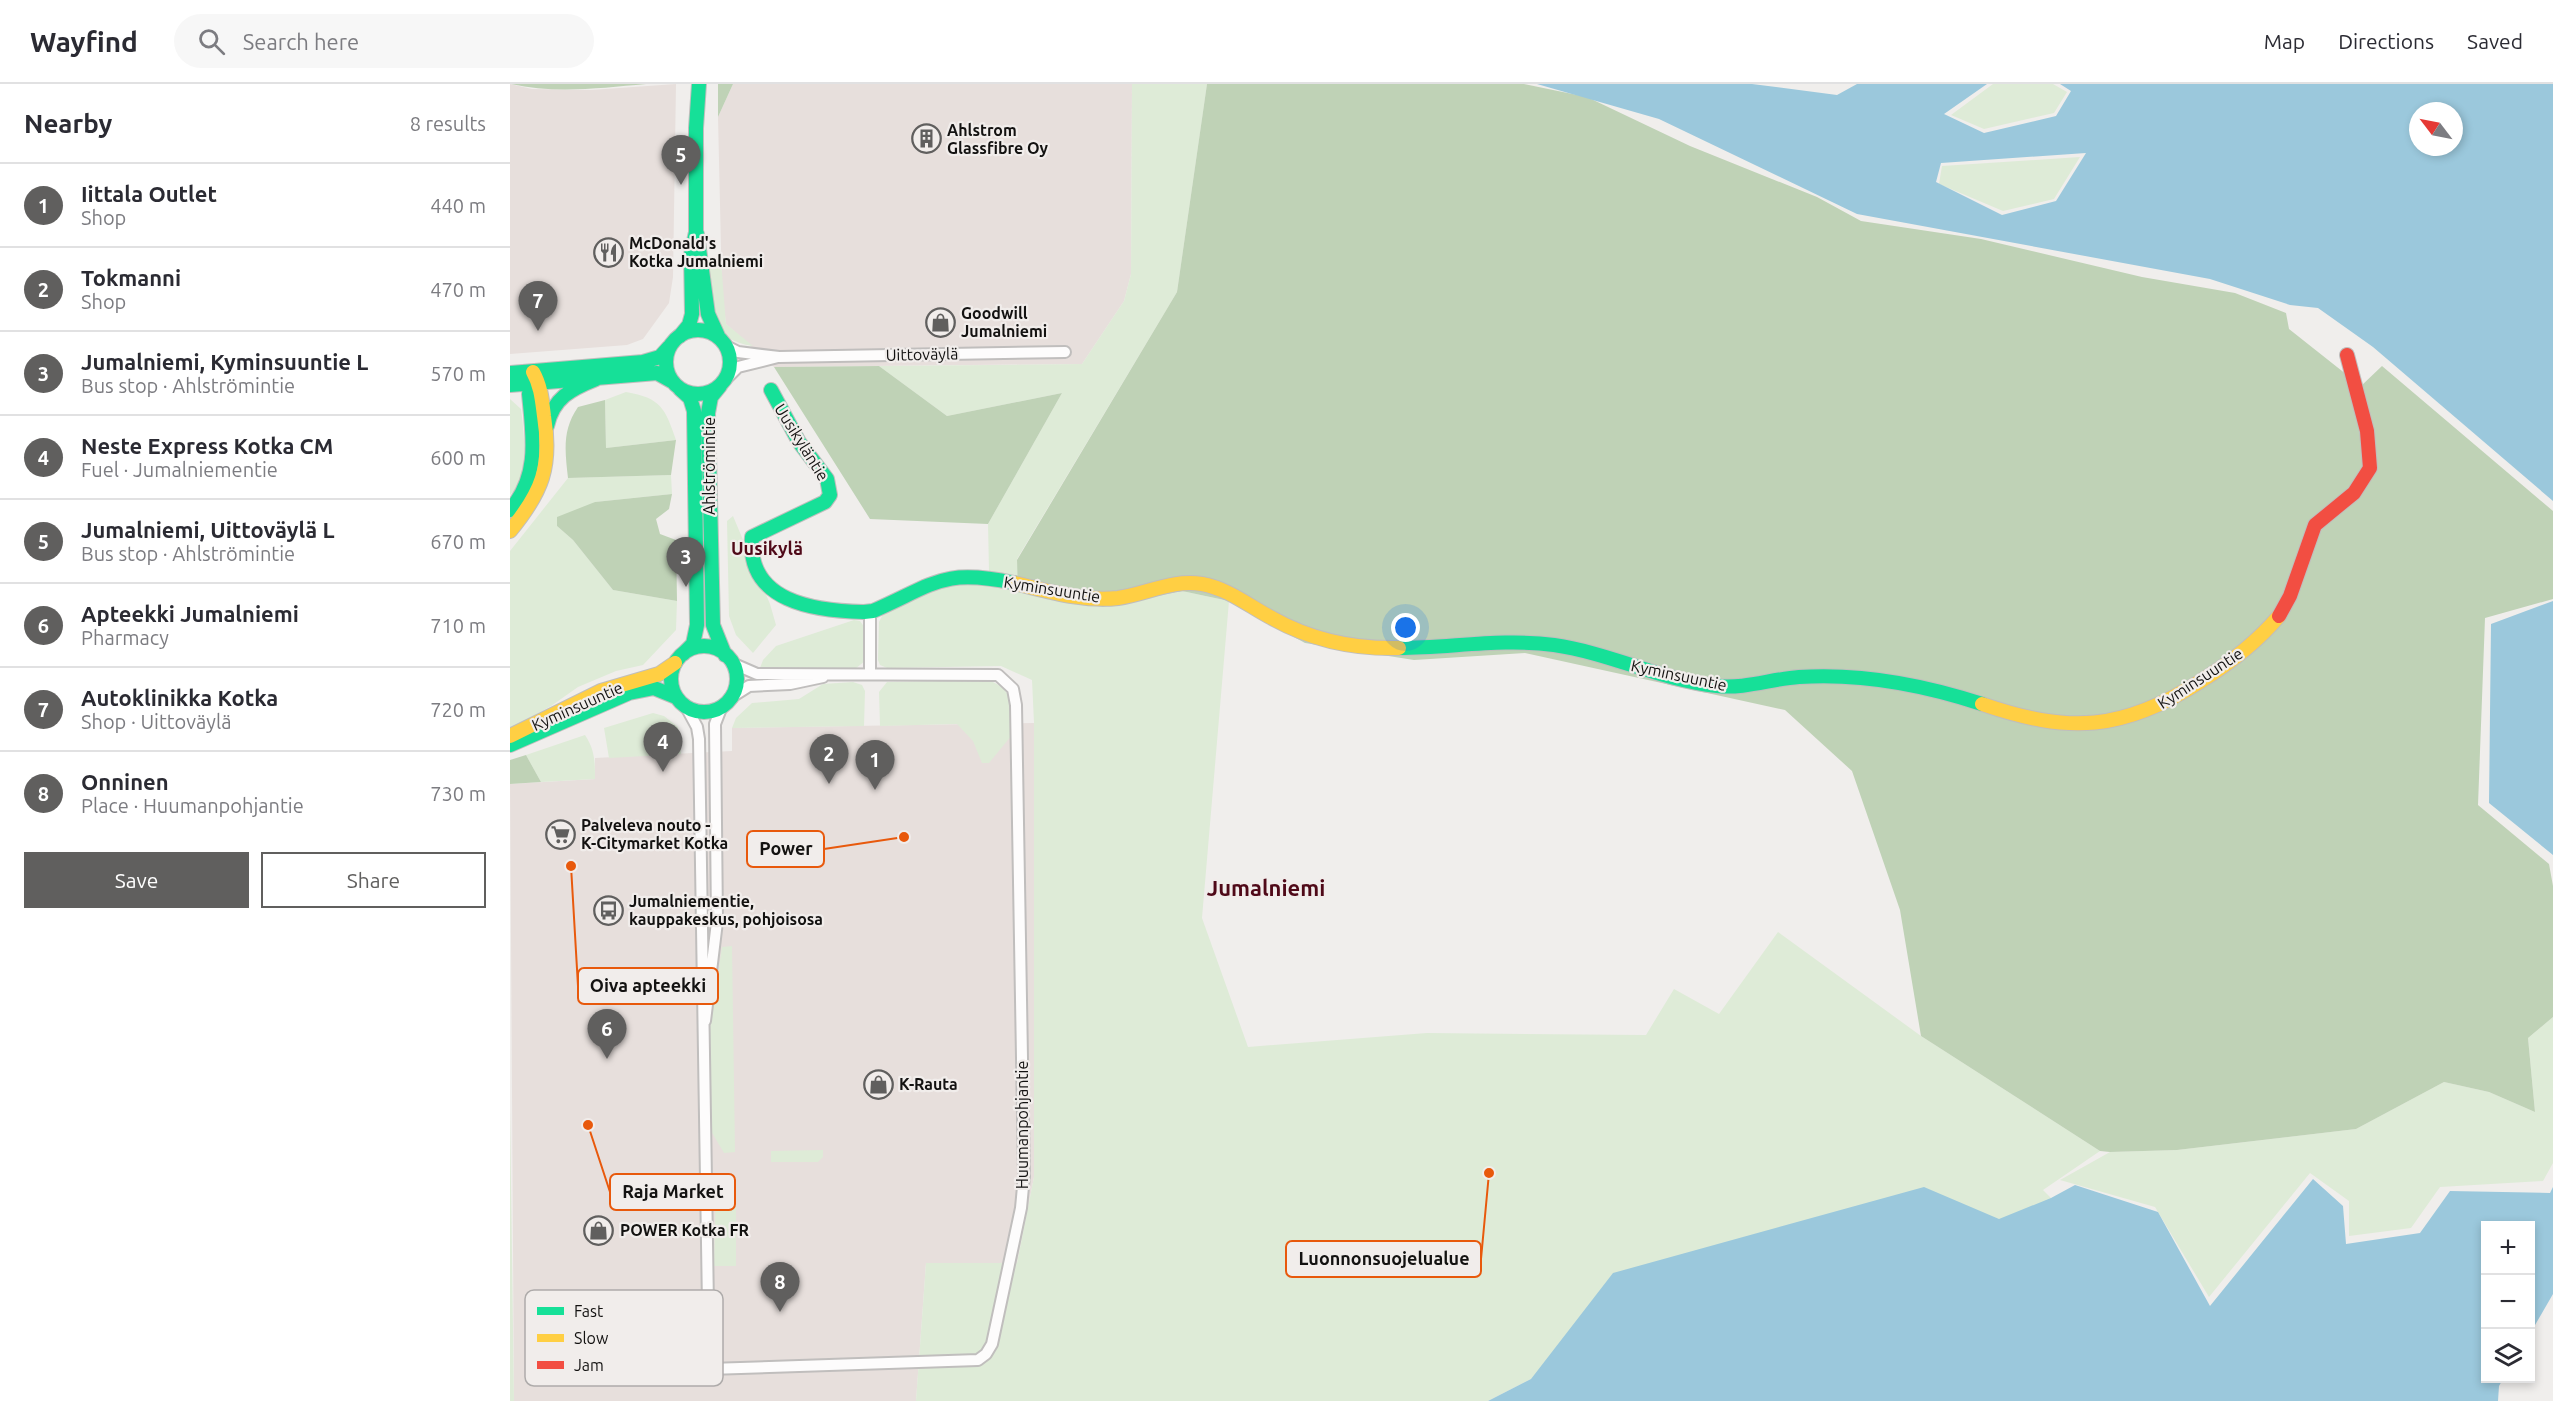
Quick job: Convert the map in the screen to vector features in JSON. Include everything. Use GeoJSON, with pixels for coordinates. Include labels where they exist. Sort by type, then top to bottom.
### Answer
{"type":"FeatureCollection","features":[{"type":"Feature","properties":{"kind":"main road"},"geometry":{"type":"LineString","coordinates":[[510,385],[650,361],[664,354],[688,325],[692,314],[691,255],[696,232],[696,128],[699,84]]}},
{"type":"Feature","properties":{"kind":"main road"},"geometry":{"type":"LineString","coordinates":[[510,373],[533,380],[614,378],[657,373],[677,386],[700,395],[723,382],[730,368],[723,342],[712,329],[706,314],[703,255],[696,232]]}},
{"type":"Feature","properties":{"kind":"main road"},"geometry":{"type":"LineString","coordinates":[[677,386],[666,363],[676,340],[699,330],[723,342]]}},
{"type":"Feature","properties":{"kind":"main road","name":"Kyminsuuntie"},"geometry":{"type":"LineString","coordinates":[[870,613],[929,581],[956,577],[980,577],[1094,598],[1119,598],[1174,583],[1190,582],[1207,584],[1234,595],[1302,634],[1347,644],[1406,648],[1533,643],[1566,646],[1618,663],[1715,686],[1742,687],[1793,678],[1825,677],[1942,692],[2039,722],[2097,722],[2128,718],[2164,705],[2254,641],[2282,612],[2316,522],[2353,493],[2371,466],[2370,440],[2347,355]]}},
{"type":"Feature","properties":{"kind":"main road"},"geometry":{"type":"LineString","coordinates":[[614,378],[650,380],[665,386],[684,406],[694,433]]}},
{"type":"Feature","properties":{"kind":"main road"},"geometry":{"type":"LineString","coordinates":[[546,434],[549,413],[559,397],[574,387],[596,379]]}},
{"type":"Feature","properties":{"kind":"main road"},"geometry":{"type":"LineString","coordinates":[[510,531],[531,507],[543,485],[548,462],[546,434],[533,380]]}},
{"type":"Feature","properties":{"kind":"main road"},"geometry":{"type":"LineString","coordinates":[[510,510],[526,491],[533,464],[533,380]]}},
{"type":"Feature","properties":{"kind":"main road","name":"Ahlströmintie"},"geometry":{"type":"LineString","coordinates":[[723,382],[711,397],[708,413],[709,530],[712,625],[730,660]]}},
{"type":"Feature","properties":{"kind":"main road","name":"Ahlströmintie"},"geometry":{"type":"LineString","coordinates":[[677,386],[693,402],[697,629],[693,644],[680,657]]}},
{"type":"Feature","properties":{"kind":"main road","name":"Uusikyläntie"},"geometry":{"type":"LineString","coordinates":[[771,390],[799,442],[827,479],[830,495],[825,502],[752,537],[750,547],[768,588],[780,597],[815,606],[854,613],[870,613]]}},
{"type":"Feature","properties":{"kind":"main road"},"geometry":{"type":"LineString","coordinates":[[702,646],[713,647],[730,660],[737,678],[726,702],[701,711],[680,701],[671,683],[680,657],[702,646]]}},
{"type":"Feature","properties":{"kind":"main road","name":"Kyminsuuntie"},"geometry":{"type":"LineString","coordinates":[[510,736],[601,691],[659,675],[680,657]]}},
{"type":"Feature","properties":{"kind":"main road","name":"Kyminsuuntie"},"geometry":{"type":"LineString","coordinates":[[510,745],[628,693],[654,688],[680,701]]}},
{"type":"Feature","properties":{"kind":"street","name":"Uittoväylä"},"geometry":{"type":"LineString","coordinates":[[723,342],[738,352],[779,357],[1065,352]]}},
{"type":"Feature","properties":{"kind":"street","name":"Uittoväylä"},"geometry":{"type":"LineString","coordinates":[[723,382],[738,367],[779,357]]}},
{"type":"Feature","properties":{"kind":"street"},"geometry":{"type":"LineString","coordinates":[[730,660],[757,675],[870,673],[870,613]]}},
{"type":"Feature","properties":{"kind":"street","name":"Huumanpohjantie"},"geometry":{"type":"LineString","coordinates":[[723,1369],[978,1360],[986,1354],[992,1344],[1021,1208],[1024,1176],[1016,705],[1011,685],[998,675],[987,674],[870,673]]}},
{"type":"Feature","properties":{"kind":"street"},"geometry":{"type":"LineString","coordinates":[[704,1028],[709,1008],[717,922],[716,724],[726,702],[749,686],[790,684],[835,674]]}},
{"type":"Feature","properties":{"kind":"street"},"geometry":{"type":"LineString","coordinates":[[680,701],[697,727],[699,739],[700,952],[704,1028]]}},
{"type":"Feature","properties":{"kind":"street","name":"Huumanpohjantie"},"geometry":{"type":"LineString","coordinates":[[704,1028],[708,1290]]}},
{"type":"Feature","properties":{"kind":"shaded area"},"geometry":{"type":"Polygon","coordinates":[[[510,84],[532,89],[591,90],[676,84],[673,277],[669,303],[643,339],[627,345],[510,354],[510,84]]]}},
{"type":"Feature","properties":{"kind":"shaded area"},"geometry":{"type":"Polygon","coordinates":[[[733,84],[1132,84],[1131,274],[1124,301],[1082,364],[774,367],[726,324],[722,292],[718,117],[733,84]]]}},
{"type":"Feature","properties":{"kind":"shaded area"},"geometry":{"type":"Polygon","coordinates":[[[1034,723],[1034,1177],[1017,1263],[926,1263],[916,1401],[514,1401],[510,784],[595,779],[595,758],[732,751],[732,728],[1034,723]]]}},
{"type":"Feature","properties":{"kind":"green space"},"geometry":{"type":"Polygon","coordinates":[[[511,84],[646,84],[544,89],[511,84]]]}},
{"type":"Feature","properties":{"kind":"green space"},"geometry":{"type":"Polygon","coordinates":[[[718,84],[733,84],[718,117],[718,84]]]}},
{"type":"Feature","properties":{"kind":"green space"},"geometry":{"type":"Polygon","coordinates":[[[1132,84],[1207,84],[1177,292],[1017,559],[1019,578],[989,571],[988,524],[1062,393],[947,416],[879,366],[1082,364],[1124,301],[1131,274],[1132,84]]]}},
{"type":"Feature","properties":{"kind":"green space"},"geometry":{"type":"Polygon","coordinates":[[[1207,84],[1524,84],[1587,97],[1690,146],[1817,197],[1861,221],[1981,239],[2142,277],[2235,293],[2286,313],[2289,329],[2361,386],[2382,366],[2553,511],[2553,599],[2485,618],[2478,805],[2549,864],[2553,886],[2553,1017],[2528,1038],[2535,1112],[2489,1092],[2444,1082],[2356,1129],[2177,1150],[2100,1151],[1921,1036],[1900,910],[1852,771],[1785,710],[1525,653],[1414,660],[1305,643],[1229,601],[1182,591],[1103,607],[1018,591],[1017,560],[1177,292],[1207,84]]]}},
{"type":"Feature","properties":{"kind":"green space"},"geometry":{"type":"Polygon","coordinates":[[[1993,84],[2053,84],[2067,92],[2054,113],[1984,129],[1951,115],[1993,84]]]}},
{"type":"Feature","properties":{"kind":"green space"},"geometry":{"type":"Polygon","coordinates":[[[2080,157],[2054,199],[2003,211],[1939,184],[1942,166],[2080,157]]]}},
{"type":"Feature","properties":{"kind":"green space"},"geometry":{"type":"Polygon","coordinates":[[[709,259],[721,261],[726,324],[753,346],[737,342],[725,335],[717,326],[710,302],[709,259]]]}},
{"type":"Feature","properties":{"kind":"green space"},"geometry":{"type":"Polygon","coordinates":[[[879,366],[947,416],[1062,393],[988,524],[870,519],[774,367],[879,366]]]}},
{"type":"Feature","properties":{"kind":"green space"},"geometry":{"type":"Polygon","coordinates":[[[626,392],[638,394],[660,406],[665,412],[676,440],[606,448],[605,400],[626,392]]]}},
{"type":"Feature","properties":{"kind":"green space"},"geometry":{"type":"Polygon","coordinates":[[[510,399],[521,409],[524,454],[521,477],[510,495],[510,399]]]}},
{"type":"Feature","properties":{"kind":"green space"},"geometry":{"type":"Polygon","coordinates":[[[605,400],[606,448],[676,440],[671,475],[568,478],[566,441],[569,424],[578,407],[605,400]]]}},
{"type":"Feature","properties":{"kind":"green space"},"geometry":{"type":"Polygon","coordinates":[[[671,475],[672,494],[595,502],[557,526],[573,540],[613,590],[677,601],[676,630],[643,665],[616,671],[578,687],[551,706],[510,729],[510,551],[568,478],[671,475]]]}},
{"type":"Feature","properties":{"kind":"green space"},"geometry":{"type":"Polygon","coordinates":[[[672,494],[669,509],[656,519],[660,534],[676,540],[677,601],[613,590],[573,540],[557,526],[557,517],[595,502],[672,494]]]}},
{"type":"Feature","properties":{"kind":"green space"},"geometry":{"type":"Polygon","coordinates":[[[733,516],[770,604],[776,625],[753,653],[736,635],[729,616],[727,521],[733,516]]]}},
{"type":"Feature","properties":{"kind":"green space"},"geometry":{"type":"Polygon","coordinates":[[[954,582],[986,585],[1103,607],[1182,591],[1229,601],[1202,918],[1248,1047],[1427,1033],[1646,1035],[1674,989],[1719,1014],[1778,932],[1921,1036],[2100,1151],[2043,1190],[2051,1198],[2045,1244],[1531,1379],[1488,1401],[916,1401],[926,1263],[1017,1263],[1034,1177],[1034,723],[1032,680],[1001,666],[887,668],[880,665],[878,660],[879,622],[882,616],[935,588],[954,582]]]}},
{"type":"Feature","properties":{"kind":"green space"},"geometry":{"type":"Polygon","coordinates":[[[854,620],[860,621],[865,628],[865,661],[855,669],[774,670],[760,668],[763,660],[776,646],[854,620]]]}},
{"type":"Feature","properties":{"kind":"green space"},"geometry":{"type":"Polygon","coordinates":[[[988,680],[1004,689],[1008,695],[1012,735],[989,763],[982,763],[973,741],[957,724],[880,726],[879,692],[887,682],[988,680]]]}},
{"type":"Feature","properties":{"kind":"green space"},"geometry":{"type":"Polygon","coordinates":[[[853,682],[862,685],[865,691],[864,726],[732,728],[736,718],[752,703],[799,699],[823,684],[853,682]]]}},
{"type":"Feature","properties":{"kind":"green space"},"geometry":{"type":"Polygon","coordinates":[[[653,713],[664,716],[678,727],[681,754],[609,758],[604,728],[653,713]]]}},
{"type":"Feature","properties":{"kind":"green space"},"geometry":{"type":"Polygon","coordinates":[[[585,735],[594,756],[595,779],[541,782],[526,755],[585,735]]]}},
{"type":"Feature","properties":{"kind":"green space"},"geometry":{"type":"Polygon","coordinates":[[[526,755],[541,782],[510,784],[510,760],[526,755]]]}},
{"type":"Feature","properties":{"kind":"green space"},"geometry":{"type":"Polygon","coordinates":[[[732,946],[735,1152],[724,1153],[711,1131],[710,1027],[722,947],[732,946]]]}},
{"type":"Feature","properties":{"kind":"green space"},"geometry":{"type":"Polygon","coordinates":[[[2553,1017],[2553,1163],[2543,1181],[2440,1187],[2411,1228],[2349,1236],[2349,1201],[2310,1173],[2209,1297],[2155,1207],[2060,1180],[2110,1152],[2177,1150],[2356,1129],[2444,1082],[2489,1092],[2535,1112],[2528,1038],[2553,1017]]]}},
{"type":"Feature","properties":{"kind":"green space"},"geometry":{"type":"Polygon","coordinates":[[[510,1111],[514,1401],[510,1401],[510,1111]]]}},
{"type":"Feature","properties":{"kind":"green space"},"geometry":{"type":"Polygon","coordinates":[[[823,1150],[823,1157],[818,1162],[771,1162],[771,1151],[823,1150]]]}},
{"type":"Feature","properties":{"kind":"green space"},"geometry":{"type":"Polygon","coordinates":[[[736,1178],[736,1266],[714,1266],[716,1184],[723,1179],[736,1178]]]}},
{"type":"Feature","properties":{"kind":"water"},"geometry":{"type":"Polygon","coordinates":[[[1537,84],[1752,84],[1837,95],[1857,84],[1987,84],[1944,114],[1984,133],[2056,116],[2071,91],[2060,84],[2553,84],[2553,501],[2373,347],[2318,308],[2290,305],[2210,279],[1857,214],[1659,119],[1537,84]],[[2086,153],[1941,163],[1936,182],[2002,215],[2056,201],[2086,153]]]}},
{"type":"Feature","properties":{"kind":"water"},"geometry":{"type":"Polygon","coordinates":[[[2553,601],[2553,855],[2489,803],[2491,624],[2553,601]]]}},
{"type":"Feature","properties":{"kind":"water"},"geometry":{"type":"Polygon","coordinates":[[[2313,1179],[2343,1206],[2346,1244],[2420,1233],[2450,1191],[2550,1193],[2553,1187],[2553,1294],[2535,1325],[2535,1221],[2481,1221],[2481,1383],[2501,1383],[2498,1401],[1488,1401],[1531,1379],[1613,1273],[1924,1187],[1999,1219],[2051,1198],[2075,1185],[2158,1212],[2210,1306],[2313,1179]]]}},
{"type":"Feature","properties":{"kind":"traffic: fast"},"geometry":{"type":"LineString","coordinates":[[680,336],[689,325],[692,314],[691,255],[696,232],[696,128],[699,84]]}},
{"type":"Feature","properties":{"kind":"traffic: fast"},"geometry":{"type":"LineString","coordinates":[[697,234],[708,314],[718,336]]}},
{"type":"Feature","properties":{"kind":"traffic: fast"},"geometry":{"type":"LineString","coordinates":[[698,330],[710,332],[721,339],[728,350],[730,362],[728,374],[721,385],[710,392],[698,394],[686,392],[675,385],[668,374],[666,362],[668,350],[675,339],[686,332],[698,330]]}},
{"type":"Feature","properties":{"kind":"traffic: fast"},"geometry":{"type":"LineString","coordinates":[[510,373],[643,362],[660,357],[669,347]]}},
{"type":"Feature","properties":{"kind":"traffic: fast"},"geometry":{"type":"LineString","coordinates":[[510,385],[657,373],[673,382]]}},
{"type":"Feature","properties":{"kind":"traffic: fast"},"geometry":{"type":"LineString","coordinates":[[547,426],[554,408],[564,396],[596,379]]}},
{"type":"Feature","properties":{"kind":"traffic: fast"},"geometry":{"type":"LineString","coordinates":[[720,386],[711,397],[708,413],[713,625],[725,655]]}},
{"type":"Feature","properties":{"kind":"traffic: fast"},"geometry":{"type":"LineString","coordinates":[[680,389],[690,398],[694,411],[697,625],[693,644],[683,654]]}},
{"type":"Feature","properties":{"kind":"traffic: fast"},"geometry":{"type":"LineString","coordinates":[[771,390],[799,442],[827,479],[830,495],[825,502],[752,537],[753,559],[760,576],[772,589],[805,605],[864,612],[873,611],[926,586],[954,578],[970,577],[1014,583]]}},
{"type":"Feature","properties":{"kind":"traffic: fast"},"geometry":{"type":"LineString","coordinates":[[510,510],[520,497],[530,469],[533,440],[529,394]]}},
{"type":"Feature","properties":{"kind":"traffic: fast"},"geometry":{"type":"LineString","coordinates":[[1399,648],[1535,643],[1575,649],[1676,678],[1717,686],[1748,685],[1799,677],[1845,677],[1915,686],[1982,704]]}},
{"type":"Feature","properties":{"kind":"traffic: fast"},"geometry":{"type":"LineString","coordinates":[[704,646],[716,649],[727,656],[734,667],[737,679],[734,691],[727,702],[716,709],[704,712],[692,709],[681,702],[674,691],[671,679],[674,667],[681,656],[692,649],[704,646]]}},
{"type":"Feature","properties":{"kind":"traffic: fast"},"geometry":{"type":"LineString","coordinates":[[510,745],[629,693],[654,688],[676,697]]}},
{"type":"Feature","properties":{"kind":"traffic: slow"},"geometry":{"type":"LineString","coordinates":[[510,531],[537,491],[545,465],[547,450],[543,405],[533,372]]}},
{"type":"Feature","properties":{"kind":"traffic: slow"},"geometry":{"type":"LineString","coordinates":[[1014,583],[1066,595],[1105,599],[1180,584],[1202,584],[1230,594],[1302,632],[1350,645],[1399,648]]}},
{"type":"Feature","properties":{"kind":"traffic: slow"},"geometry":{"type":"LineString","coordinates":[[1982,704],[2013,714],[2069,723],[2120,718],[2173,698],[2212,674],[2252,643],[2279,616]]}},
{"type":"Feature","properties":{"kind":"traffic: slow"},"geometry":{"type":"LineString","coordinates":[[510,736],[601,691],[659,674],[675,663]]}},
{"type":"Feature","properties":{"kind":"traffic: jam"},"geometry":{"type":"LineString","coordinates":[[2279,616],[2290,596],[2315,525],[2354,493],[2370,468],[2367,431],[2347,355]]}},
{"type":"Feature","properties":{"kind":"place","name":"Ahlstrom Glassfibre Oy"},"geometry":{"type":"Point","coordinates":[926,139]}},
{"type":"Feature","properties":{"kind":"place","name":"Jumalniemi, Uittoväylä L"},"geometry":{"type":"Point","coordinates":[681,185]}},
{"type":"Feature","properties":{"kind":"place","name":"McDonald's Kotka Jumalniemi"},"geometry":{"type":"Point","coordinates":[608,252]}},
{"type":"Feature","properties":{"kind":"place","name":"Goodwill Jumalniemi"},"geometry":{"type":"Point","coordinates":[940,322]}},
{"type":"Feature","properties":{"kind":"place","name":"Autoklinikka Kotka"},"geometry":{"type":"Point","coordinates":[538,331]}},
{"type":"Feature","properties":{"kind":"place","name":"Jumalniemi, Kyminsuuntie L"},"geometry":{"type":"Point","coordinates":[686,587]}},
{"type":"Feature","properties":{"kind":"place","name":"Neste Express Kotka CM"},"geometry":{"type":"Point","coordinates":[663,772]}},
{"type":"Feature","properties":{"kind":"place","name":"Tokmanni"},"geometry":{"type":"Point","coordinates":[829,784]}},
{"type":"Feature","properties":{"kind":"place","name":"Iittala Outlet"},"geometry":{"type":"Point","coordinates":[875,790]}},
{"type":"Feature","properties":{"kind":"place","name":"Palveleva nouto - K-Citymarket Kotka"},"geometry":{"type":"Point","coordinates":[560,834]}},
{"type":"Feature","properties":{"kind":"place","name":"Power"},"geometry":{"type":"Point","coordinates":[904,837]}},
{"type":"Feature","properties":{"kind":"place","name":"Oiva apteekki"},"geometry":{"type":"Point","coordinates":[571,866]}},
{"type":"Feature","properties":{"kind":"place","name":"Jumalniementie, kauppakeskus, pohjoisosa"},"geometry":{"type":"Point","coordinates":[608,910]}},
{"type":"Feature","properties":{"kind":"place","name":"Apteekki Jumalniemi"},"geometry":{"type":"Point","coordinates":[607,1059]}},
{"type":"Feature","properties":{"kind":"place","name":"K-Rauta"},"geometry":{"type":"Point","coordinates":[878,1084]}},
{"type":"Feature","properties":{"kind":"place","name":"Raja Market"},"geometry":{"type":"Point","coordinates":[588,1125]}},
{"type":"Feature","properties":{"kind":"place","name":"Luonnonsuojelualue"},"geometry":{"type":"Point","coordinates":[1489,1173]}},
{"type":"Feature","properties":{"kind":"place","name":"POWER Kotka FR"},"geometry":{"type":"Point","coordinates":[599,1230]}},
{"type":"Feature","properties":{"kind":"place","name":"Onninen"},"geometry":{"type":"Point","coordinates":[780,1312]}},
{"type":"Feature","properties":{"kind":"district","name":"Uusikylä"},"geometry":{"type":"Point","coordinates":[767,548]}},
{"type":"Feature","properties":{"kind":"district","name":"Jumalniemi"},"geometry":{"type":"Point","coordinates":[1266,887]}}]}
